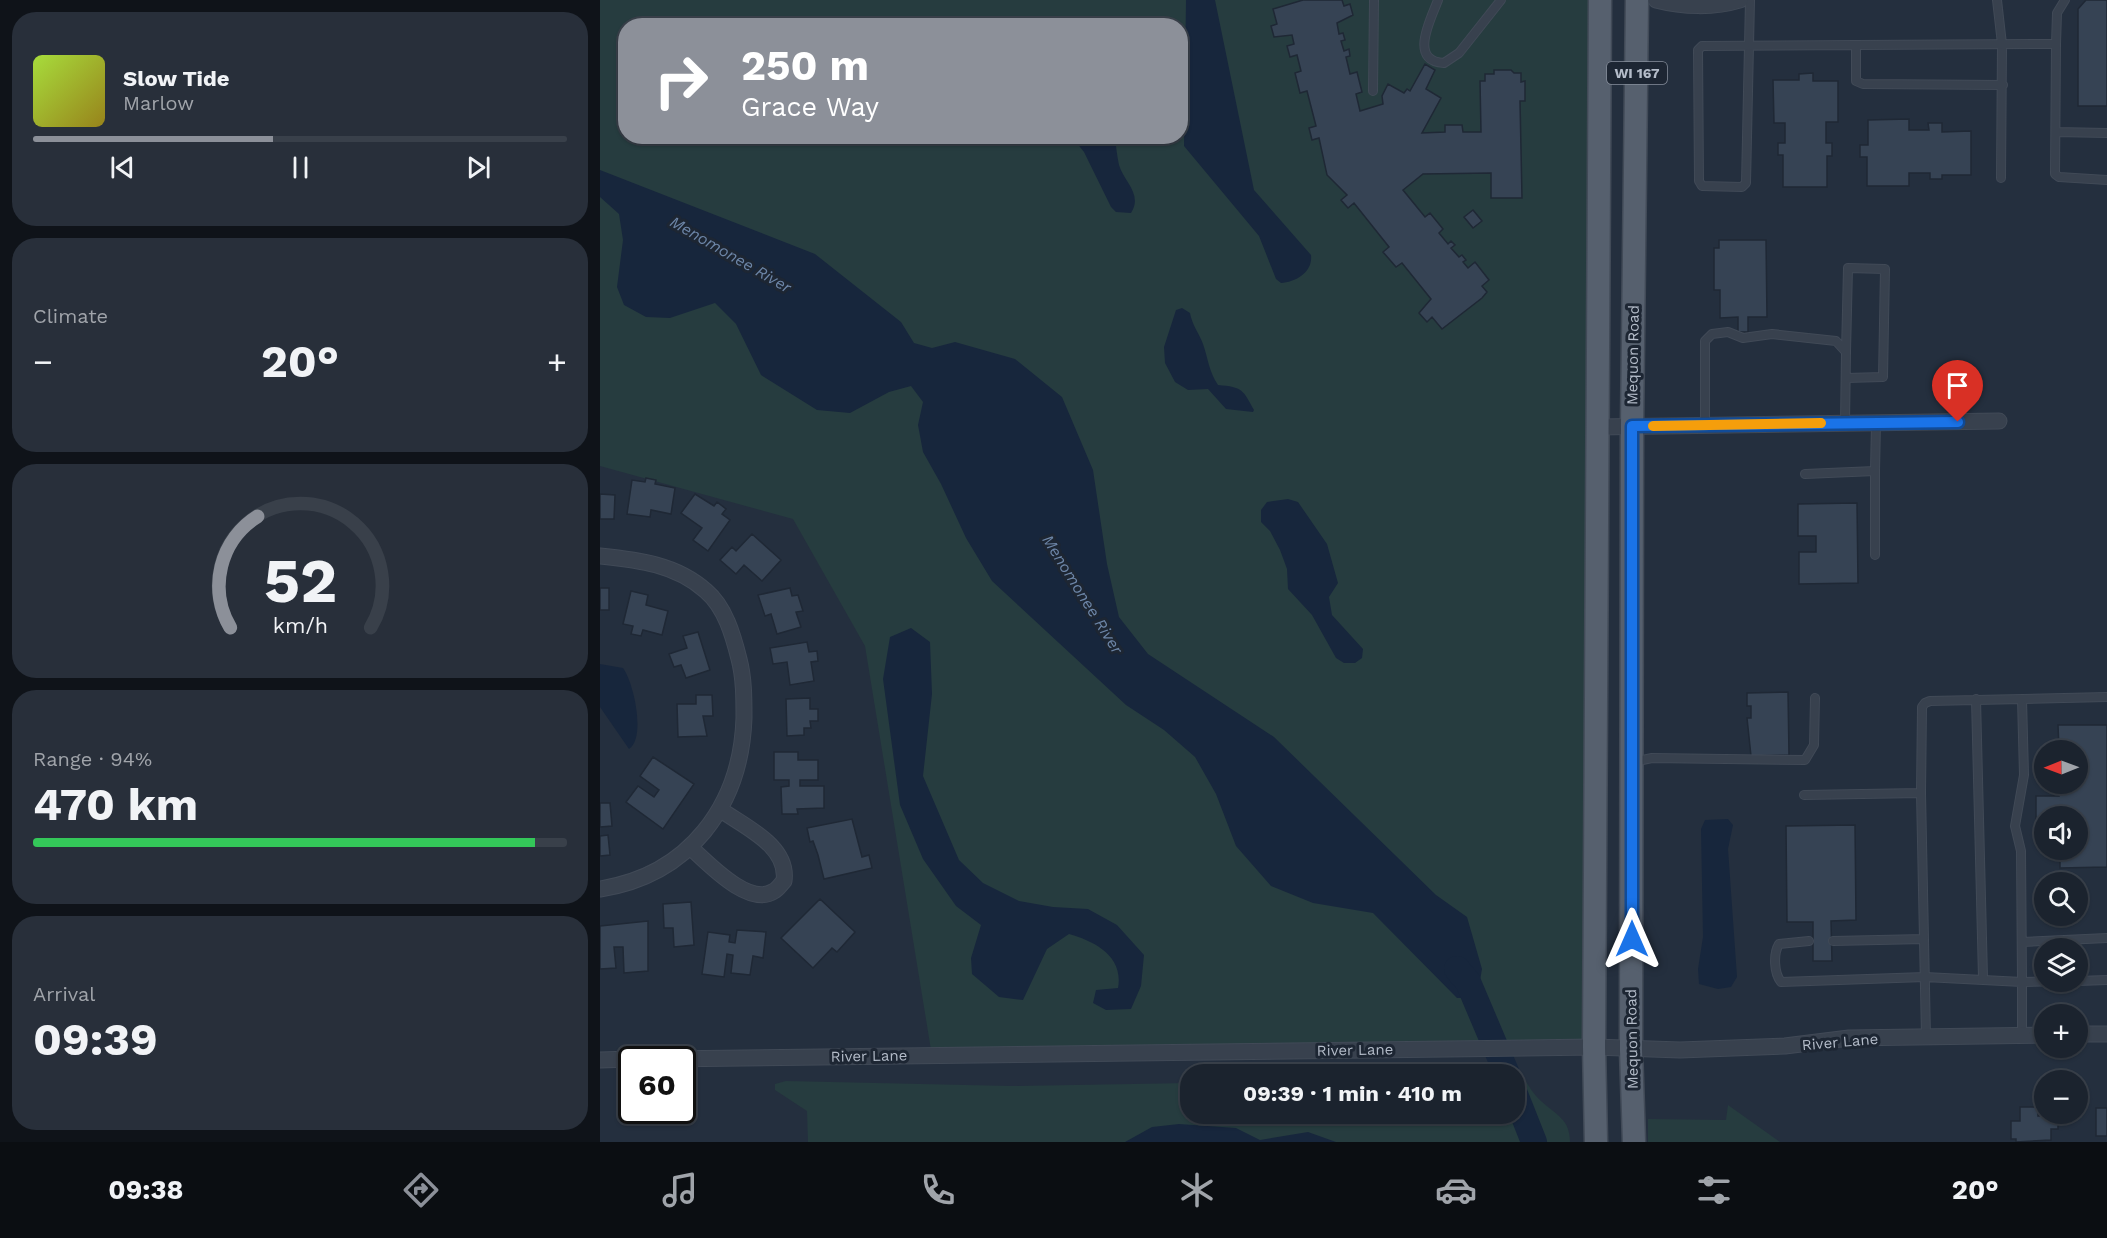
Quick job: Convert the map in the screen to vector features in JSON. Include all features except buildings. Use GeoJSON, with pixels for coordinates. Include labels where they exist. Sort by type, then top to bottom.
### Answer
{"type":"FeatureCollection","features":[{"type":"Feature","properties":{"kind":"main road","name":"WI 167"},"geometry":{"type":"LineString","coordinates":[[1596,1142],[1594,1047],[1600,0]]}},
{"type":"Feature","properties":{"kind":"main road","name":"Mequon Road"},"geometry":{"type":"LineString","coordinates":[[1634,1142],[1631,1050],[1632,426],[1637,0]]}},
{"type":"Feature","properties":{"kind":"main road"},"geometry":{"type":"LineString","coordinates":[[1597,762],[1632,762]]}},
{"type":"Feature","properties":{"kind":"street"},"geometry":{"type":"LineString","coordinates":[[1656,0],[1672,4],[1724,5],[1740,0]]}},
{"type":"Feature","properties":{"kind":"street"},"geometry":{"type":"LineString","coordinates":[[1598,427],[1999,421]]}},
{"type":"Feature","properties":{"kind":"street"},"geometry":{"type":"LineString","coordinates":[[600,556],[674,569],[705,590],[719,604],[735,644],[742,671],[744,698],[743,741],[738,771],[721,810],[690,847],[641,879],[600,889]]}},
{"type":"Feature","properties":{"kind":"street"},"geometry":{"type":"LineString","coordinates":[[690,847],[734,885],[748,893],[764,895],[774,891],[784,881],[783,861],[774,849],[721,810]]}},
{"type":"Feature","properties":{"kind":"street"},"geometry":{"type":"LineString","coordinates":[[2088,1034],[2107,1034]]}},
{"type":"Feature","properties":{"kind":"street","name":"River Lane"},"geometry":{"type":"LineString","coordinates":[[696,1059],[1480,1048],[1594,1047],[1631,1050],[1785,1046],[1849,1038],[2034,1035]]}},
{"type":"Feature","properties":{"kind":"street"},"geometry":{"type":"LineString","coordinates":[[600,1060],[618,1059]]}},
{"type":"Feature","properties":{"kind":"lane"},"geometry":{"type":"LineString","coordinates":[[1372,90],[1374,0]]}},
{"type":"Feature","properties":{"kind":"lane"},"geometry":{"type":"LineString","coordinates":[[1438,0],[1423,44],[1425,53],[1432,60],[1444,63],[1459,53],[1501,0]]}},
{"type":"Feature","properties":{"kind":"lane"},"geometry":{"type":"LineString","coordinates":[[1750,0],[1748,46],[1746,183],[1742,187],[1702,186],[1699,181],[1698,50],[1702,46],[1748,46],[2002,44],[2056,44]]}},
{"type":"Feature","properties":{"kind":"lane"},"geometry":{"type":"LineString","coordinates":[[1997,0],[2002,44],[2001,178]]}},
{"type":"Feature","properties":{"kind":"lane"},"geometry":{"type":"LineString","coordinates":[[2065,0],[2057,13],[2055,174],[2059,177],[2107,180]]}},
{"type":"Feature","properties":{"kind":"lane"},"geometry":{"type":"LineString","coordinates":[[1856,45],[1856,81],[1863,84],[2002,85]]}},
{"type":"Feature","properties":{"kind":"lane"},"geometry":{"type":"LineString","coordinates":[[2055,132],[2107,133]]}},
{"type":"Feature","properties":{"kind":"lane"},"geometry":{"type":"LineString","coordinates":[[1845,423],[1848,268],[1885,269],[1883,377],[1846,378]]}},
{"type":"Feature","properties":{"kind":"lane"},"geometry":{"type":"LineString","coordinates":[[1705,425],[1705,341],[1707,336],[1728,332],[1743,338],[1772,334],[1836,341],[1846,352]]}},
{"type":"Feature","properties":{"kind":"lane"},"geometry":{"type":"LineString","coordinates":[[1875,555],[1876,423]]}},
{"type":"Feature","properties":{"kind":"lane"},"geometry":{"type":"LineString","coordinates":[[1805,474],[1875,471]]}},
{"type":"Feature","properties":{"kind":"lane"},"geometry":{"type":"LineString","coordinates":[[1632,762],[1652,758],[1805,760],[1814,745],[1815,698]]}},
{"type":"Feature","properties":{"kind":"lane"},"geometry":{"type":"LineString","coordinates":[[1926,1037],[1921,793],[1922,707],[1925,703],[1976,699],[2107,698]]}},
{"type":"Feature","properties":{"kind":"lane"},"geometry":{"type":"LineString","coordinates":[[1976,699],[1983,978]]}},
{"type":"Feature","properties":{"kind":"lane"},"geometry":{"type":"LineString","coordinates":[[2022,699],[2024,774],[2015,826],[2021,851],[2022,1035]]}},
{"type":"Feature","properties":{"kind":"lane"},"geometry":{"type":"LineString","coordinates":[[1804,795],[1921,793]]}},
{"type":"Feature","properties":{"kind":"lane"},"geometry":{"type":"LineString","coordinates":[[2022,942],[2107,938]]}},
{"type":"Feature","properties":{"kind":"lane"},"geometry":{"type":"LineString","coordinates":[[1833,941],[1924,939]]}},
{"type":"Feature","properties":{"kind":"lane"},"geometry":{"type":"LineString","coordinates":[[1809,942],[1779,944],[1776,950],[1776,974],[1781,982],[1925,977],[2034,982]]}},
{"type":"Feature","properties":{"kind":"lane"},"geometry":{"type":"LineString","coordinates":[[2088,981],[2107,980]]}},
{"type":"Feature","properties":{"kind":"green space"},"geometry":{"type":"Polygon","coordinates":[[[600,0],[1589,0],[1594,1047],[932,1056],[865,646],[793,519],[600,466],[600,0]]]}},
{"type":"Feature","properties":{"kind":"green space"},"geometry":{"type":"Polygon","coordinates":[[[1525,1080],[1538,1099],[1565,1123],[1570,1142],[808,1142],[807,1111],[775,1090],[775,1084],[786,1081],[1011,1086],[1180,1083],[1180,1124],[1525,1124],[1525,1080]]]}},
{"type":"Feature","properties":{"kind":"green space"},"geometry":{"type":"Polygon","coordinates":[[[1728,1105],[1780,1142],[1648,1142],[1648,1119],[1726,1120],[1728,1105]]]}},
{"type":"Feature","properties":{"kind":"water"},"geometry":{"type":"Polygon","coordinates":[[[1186,0],[1215,0],[1254,190],[1311,255],[1306,271],[1292,281],[1281,283],[1276,279],[1259,236],[1184,146],[1188,144],[1188,18],[1186,18],[1186,0]]]}},
{"type":"Feature","properties":{"kind":"water"},"geometry":{"type":"Polygon","coordinates":[[[1078,144],[1116,144],[1121,171],[1134,194],[1135,200],[1131,213],[1116,212],[1111,207],[1084,152],[1078,144]]]}},
{"type":"Feature","properties":{"kind":"water"},"geometry":{"type":"Polygon","coordinates":[[[600,170],[815,254],[901,322],[914,343],[932,348],[955,342],[1015,359],[1062,397],[1093,470],[1107,564],[1119,617],[1148,654],[1274,737],[1436,895],[1467,917],[1482,969],[1477,998],[1457,998],[1373,913],[1313,903],[1271,886],[1236,846],[1216,794],[1195,757],[1164,730],[1126,705],[992,581],[966,538],[923,452],[918,425],[923,402],[911,386],[889,392],[850,413],[817,410],[761,375],[736,324],[715,303],[670,318],[646,317],[624,305],[617,287],[623,240],[619,214],[600,197],[600,170]]]}},
{"type":"Feature","properties":{"kind":"water"},"geometry":{"type":"Polygon","coordinates":[[[1182,308],[1190,313],[1218,385],[1233,387],[1241,391],[1254,410],[1253,412],[1226,409],[1208,389],[1188,390],[1175,382],[1165,363],[1164,347],[1176,310],[1182,308]]]}},
{"type":"Feature","properties":{"kind":"water"},"geometry":{"type":"Polygon","coordinates":[[[1288,499],[1298,502],[1327,544],[1338,583],[1329,597],[1332,615],[1363,649],[1362,658],[1355,663],[1344,663],[1336,658],[1312,615],[1288,589],[1287,569],[1270,531],[1261,522],[1261,510],[1267,502],[1288,499]]]}},
{"type":"Feature","properties":{"kind":"water"},"geometry":{"type":"Polygon","coordinates":[[[911,628],[930,642],[932,694],[923,776],[959,860],[983,883],[1019,901],[1053,907],[1088,909],[1117,925],[1144,955],[1141,986],[1131,1009],[1106,1010],[1093,1003],[1096,990],[1118,988],[1119,977],[1116,967],[1112,959],[1097,946],[1069,934],[1047,949],[1023,1000],[999,997],[972,974],[971,958],[981,925],[956,906],[923,859],[900,805],[883,679],[890,637],[911,628]]]}},
{"type":"Feature","properties":{"kind":"water"},"geometry":{"type":"Polygon","coordinates":[[[600,664],[623,668],[631,685],[636,710],[637,734],[629,749],[600,707],[600,664]]]}},
{"type":"Feature","properties":{"kind":"water"},"geometry":{"type":"Polygon","coordinates":[[[1728,819],[1733,825],[1728,849],[1737,977],[1731,987],[1718,989],[1699,984],[1698,969],[1703,937],[1701,829],[1705,820],[1728,819]]]}},
{"type":"Feature","properties":{"kind":"water"},"geometry":{"type":"Polygon","coordinates":[[[1179,1124],[1236,1128],[1260,1140],[1308,1132],[1336,1142],[1125,1142],[1152,1127],[1179,1124]]]}},
{"type":"Feature","properties":{"kind":"waterway","name":"Menomonee River"},"geometry":{"type":"LineString","coordinates":[[1457,969],[1468,982],[1503,1064]]}},
{"type":"Feature","properties":{"kind":"waterway","name":"Menomonee River"},"geometry":{"type":"LineString","coordinates":[[1525,1119],[1534,1142]]}},
{"type":"Feature","properties":{"kind":"slow traffic"},"geometry":{"type":"LineString","coordinates":[[1653,426],[1821,423]]}},
{"type":"Feature","properties":{"kind":"route"},"geometry":{"type":"LineString","coordinates":[[1632,939],[1632,426],[1958,422]]}}]}
